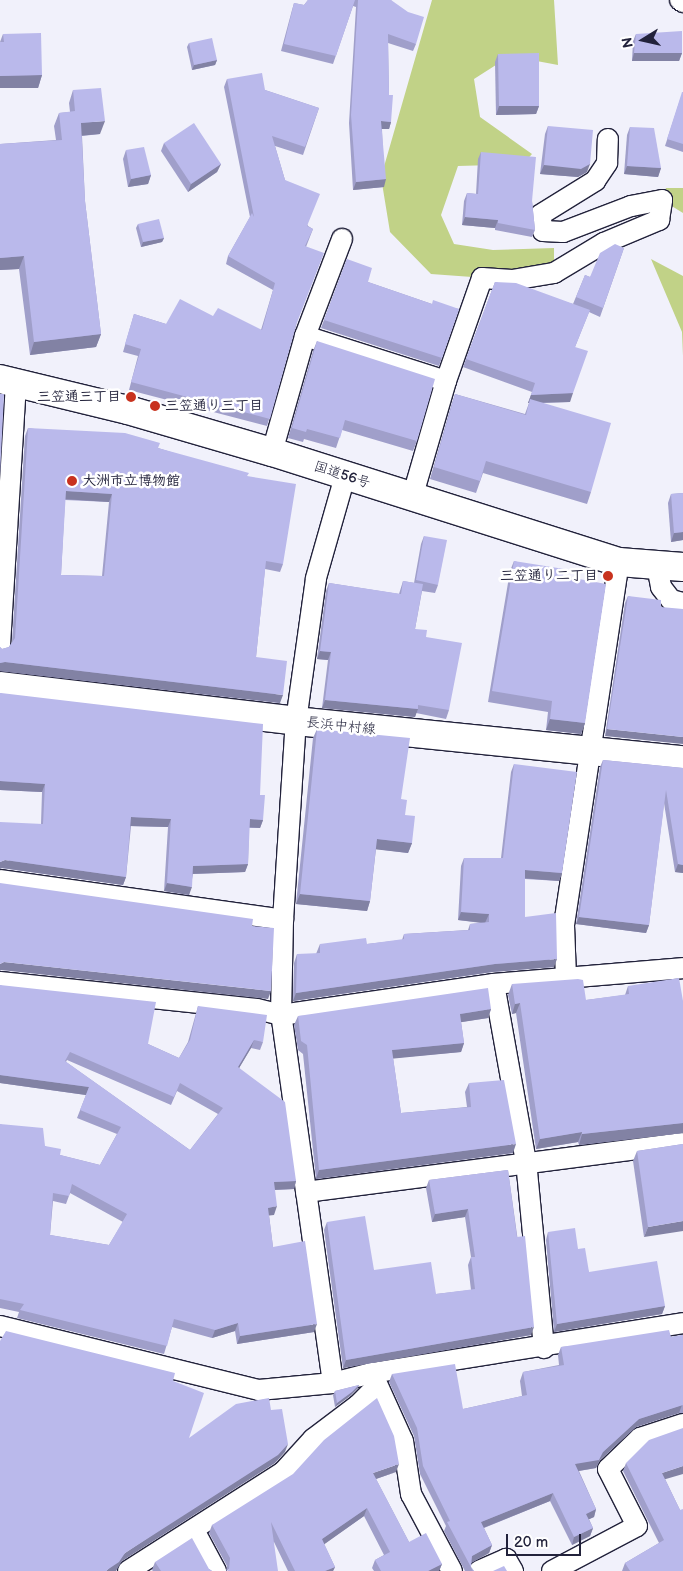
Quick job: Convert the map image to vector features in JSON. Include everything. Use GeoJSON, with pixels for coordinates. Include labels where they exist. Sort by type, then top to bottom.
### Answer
{"type":"FeatureCollection","features":[{"type":"Feature","properties":{"kind":"main road","name":"国道56号"},"geometry":{"type":"LineString","coordinates":[[8,380],[272,452],[412,498],[619,562],[670,567]]}},
{"type":"Feature","properties":{"kind":"main road","name":"長浜中村線"},"geometry":{"type":"LineString","coordinates":[[0,686],[296,721],[588,752],[683,760]]}},
{"type":"Feature","properties":{"kind":"street"},"geometry":{"type":"LineString","coordinates":[[412,498],[446,380],[482,278],[512,280],[554,273],[604,243],[659,220],[662,200],[631,206],[563,232],[543,231],[540,215],[595,181],[608,163],[608,139]]}},
{"type":"Feature","properties":{"kind":"street"},"geometry":{"type":"LineString","coordinates":[[272,452],[305,336],[342,239]]}},
{"type":"Feature","properties":{"kind":"street"},"geometry":{"type":"LineString","coordinates":[[305,336],[446,380]]}},
{"type":"Feature","properties":{"kind":"street"},"geometry":{"type":"LineString","coordinates":[[0,645],[8,380]]}},
{"type":"Feature","properties":{"kind":"street"},"geometry":{"type":"LineString","coordinates":[[332,1383],[281,1015],[283,920],[296,721],[316,578],[345,476]]}},
{"type":"Feature","properties":{"kind":"street"},"geometry":{"type":"LineString","coordinates":[[566,977],[564,925],[588,752],[619,562]]}},
{"type":"Feature","properties":{"kind":"street"},"geometry":{"type":"LineString","coordinates":[[670,567],[661,587],[671,600],[683,603]]}},
{"type":"Feature","properties":{"kind":"street"},"geometry":{"type":"LineString","coordinates":[[0,880],[283,920]]}},
{"type":"Feature","properties":{"kind":"street"},"geometry":{"type":"LineString","coordinates":[[0,982],[257,1009],[281,1015],[494,984],[683,968]]}},
{"type":"Feature","properties":{"kind":"street"},"geometry":{"type":"LineString","coordinates":[[494,984],[526,1161],[544,1348]]}},
{"type":"Feature","properties":{"kind":"street"},"geometry":{"type":"LineString","coordinates":[[306,1192],[526,1161],[683,1143]]}},
{"type":"Feature","properties":{"kind":"street"},"geometry":{"type":"LineString","coordinates":[[0,1326],[258,1390],[375,1380],[683,1323]]}},
{"type":"Feature","properties":{"kind":"street"},"geometry":{"type":"LineString","coordinates":[[128,1571],[283,1472],[313,1438],[358,1405],[375,1380]]}},
{"type":"Feature","properties":{"kind":"street"},"geometry":{"type":"LineString","coordinates":[[375,1380],[403,1441],[411,1494],[452,1571]]}},
{"type":"Feature","properties":{"kind":"street"},"geometry":{"type":"LineString","coordinates":[[552,1571],[637,1526],[608,1469],[640,1438],[683,1424]]}},
{"type":"Feature","properties":{"kind":"street"},"geometry":{"type":"LineString","coordinates":[[194,1530],[216,1571]]}},
{"type":"Feature","properties":{"kind":"street"},"geometry":{"type":"LineString","coordinates":[[479,1571],[506,1559],[513,1571]]}},
{"type":"Feature","properties":{"kind":"green space"},"geometry":{"type":"Polygon","coordinates":[[[432,0],[554,0],[558,65],[510,56],[474,79],[480,117],[532,154],[523,164],[458,166],[441,215],[454,244],[493,250],[554,248],[554,273],[512,280],[431,274],[390,232],[381,177],[432,0]]]}},
{"type":"Feature","properties":{"kind":"green space"},"geometry":{"type":"Polygon","coordinates":[[[666,188],[683,188],[683,213],[662,200],[666,188]]]}},
{"type":"Feature","properties":{"kind":"green space"},"geometry":{"type":"Polygon","coordinates":[[[651,259],[683,276],[683,356],[682,332],[651,259]]]}},
{"type":"Feature","properties":{"kind":"building"},"geometry":{"type":"Polygon","coordinates":[[[308,0],[355,0],[336,56],[284,44],[294,3],[304,5],[308,0]]]}},
{"type":"Feature","properties":{"kind":"building"},"geometry":{"type":"Polygon","coordinates":[[[358,0],[391,0],[408,12],[424,17],[416,44],[388,34],[389,95],[393,95],[391,122],[381,121],[386,179],[356,182],[351,115],[358,0]]]}},
{"type":"Feature","properties":{"kind":"building"},"geometry":{"type":"Polygon","coordinates":[[[682,31],[682,53],[634,53],[636,34],[682,31]]]}},
{"type":"Feature","properties":{"kind":"building"},"geometry":{"type":"Polygon","coordinates":[[[41,33],[42,75],[0,76],[0,42],[4,42],[3,34],[41,33]]]}},
{"type":"Feature","properties":{"kind":"building"},"geometry":{"type":"Polygon","coordinates":[[[212,38],[217,60],[194,65],[189,43],[212,38]]]}},
{"type":"Feature","properties":{"kind":"building"},"geometry":{"type":"Polygon","coordinates":[[[539,53],[539,106],[499,106],[498,54],[539,53]]]}},
{"type":"Feature","properties":{"kind":"building"},"geometry":{"type":"Polygon","coordinates":[[[262,73],[265,90],[319,108],[305,147],[272,136],[285,180],[320,194],[307,226],[313,229],[305,246],[324,253],[296,325],[270,419],[131,382],[141,349],[125,344],[134,314],[166,324],[180,299],[213,316],[218,308],[262,330],[275,283],[228,256],[252,213],[254,217],[227,79],[262,73]]]}},
{"type":"Feature","properties":{"kind":"building"},"geometry":{"type":"Polygon","coordinates":[[[101,88],[105,121],[81,123],[85,201],[101,334],[34,342],[24,256],[0,258],[0,144],[62,140],[59,113],[75,111],[73,90],[101,88]]]}},
{"type":"Feature","properties":{"kind":"building"},"geometry":{"type":"Polygon","coordinates":[[[683,92],[683,144],[667,139],[683,92]]]}},
{"type":"Feature","properties":{"kind":"building"},"geometry":{"type":"Polygon","coordinates":[[[194,123],[221,164],[191,184],[164,143],[194,123]]]}},
{"type":"Feature","properties":{"kind":"building"},"geometry":{"type":"Polygon","coordinates":[[[548,126],[593,130],[590,164],[581,169],[544,165],[548,126]]]}},
{"type":"Feature","properties":{"kind":"building"},"geometry":{"type":"Polygon","coordinates":[[[630,127],[654,128],[661,168],[627,166],[630,127]]]}},
{"type":"Feature","properties":{"kind":"building"},"geometry":{"type":"Polygon","coordinates":[[[144,147],[151,175],[131,179],[126,150],[144,147]]]}},
{"type":"Feature","properties":{"kind":"building"},"geometry":{"type":"Polygon","coordinates":[[[481,152],[536,157],[532,201],[535,230],[498,223],[498,220],[465,217],[467,193],[478,194],[481,152]]]}},
{"type":"Feature","properties":{"kind":"building"},"geometry":{"type":"Polygon","coordinates":[[[159,219],[164,238],[143,242],[138,224],[159,219]]]}},
{"type":"Feature","properties":{"kind":"building"},"geometry":{"type":"Polygon","coordinates":[[[615,244],[624,248],[603,308],[576,297],[585,275],[590,277],[600,253],[615,244]]]}},
{"type":"Feature","properties":{"kind":"building"},"geometry":{"type":"Polygon","coordinates":[[[347,259],[372,268],[368,282],[432,304],[433,300],[459,309],[442,358],[324,320],[347,259]]]}},
{"type":"Feature","properties":{"kind":"building"},"geometry":{"type":"Polygon","coordinates":[[[495,282],[516,283],[590,310],[575,347],[588,351],[573,393],[531,395],[535,383],[466,359],[495,282]]]}},
{"type":"Feature","properties":{"kind":"building"},"geometry":{"type":"Polygon","coordinates":[[[317,341],[435,379],[417,441],[345,420],[340,438],[307,429],[306,432],[292,428],[317,341]]]}},
{"type":"Feature","properties":{"kind":"building"},"geometry":{"type":"Polygon","coordinates":[[[0,394],[4,394],[0,475],[0,394]]]}},
{"type":"Feature","properties":{"kind":"building"},"geometry":{"type":"Polygon","coordinates":[[[455,394],[526,415],[530,399],[611,423],[591,492],[486,461],[480,481],[434,467],[455,394]]]}},
{"type":"Feature","properties":{"kind":"building"},"geometry":{"type":"Polygon","coordinates":[[[28,428],[125,433],[160,443],[158,448],[249,473],[247,476],[296,484],[283,564],[266,561],[256,657],[287,661],[283,695],[5,662],[0,663],[0,647],[2,649],[9,647],[15,638],[28,428]],[[66,491],[61,575],[104,576],[112,494],[66,491]]]}},
{"type":"Feature","properties":{"kind":"building"},"geometry":{"type":"Polygon","coordinates":[[[683,493],[683,532],[674,533],[671,494],[683,493]]]}},
{"type":"Feature","properties":{"kind":"building"},"geometry":{"type":"Polygon","coordinates":[[[424,536],[447,540],[438,585],[416,580],[424,536]]]}},
{"type":"Feature","properties":{"kind":"building"},"geometry":{"type":"Polygon","coordinates":[[[514,561],[564,569],[563,576],[606,584],[585,723],[550,719],[552,701],[492,691],[514,561]]]}},
{"type":"Feature","properties":{"kind":"building"},"geometry":{"type":"Polygon","coordinates":[[[403,581],[423,584],[415,629],[427,630],[426,637],[462,643],[449,710],[418,705],[418,709],[325,700],[331,652],[320,651],[329,583],[401,594],[403,581]]]}},
{"type":"Feature","properties":{"kind":"building"},"geometry":{"type":"Polygon","coordinates":[[[628,596],[661,600],[661,607],[683,609],[683,737],[607,729],[628,596]]]}},
{"type":"Feature","properties":{"kind":"building"},"geometry":{"type":"Polygon","coordinates":[[[0,693],[263,724],[260,795],[265,795],[263,820],[250,819],[248,864],[193,866],[192,887],[167,883],[171,819],[131,817],[126,877],[5,860],[0,862],[0,822],[43,824],[45,784],[0,781],[0,693]]]}},
{"type":"Feature","properties":{"kind":"building"},"geometry":{"type":"Polygon","coordinates":[[[317,729],[410,738],[401,799],[407,800],[405,815],[415,816],[412,843],[377,839],[370,901],[300,894],[317,729]]]}},
{"type":"Feature","properties":{"kind":"building"},"geometry":{"type":"Polygon","coordinates":[[[603,760],[683,768],[683,865],[678,864],[666,790],[649,925],[579,917],[603,760]]]}},
{"type":"Feature","properties":{"kind":"building"},"geometry":{"type":"Polygon","coordinates":[[[514,764],[577,772],[562,873],[525,870],[525,917],[556,913],[557,959],[495,964],[296,993],[297,954],[320,953],[320,944],[366,938],[367,944],[404,939],[404,934],[470,930],[470,924],[489,922],[489,914],[461,912],[464,858],[503,858],[514,764]]]}},
{"type":"Feature","properties":{"kind":"building"},"geometry":{"type":"Polygon","coordinates":[[[0,883],[253,919],[252,926],[274,928],[271,991],[4,962],[0,964],[0,883]]]}},
{"type":"Feature","properties":{"kind":"building"},"geometry":{"type":"Polygon","coordinates":[[[679,978],[683,1001],[683,1123],[582,1134],[582,1132],[540,1139],[520,1003],[515,1004],[512,984],[583,980],[586,1000],[629,994],[628,986],[679,978]]]}},
{"type":"Feature","properties":{"kind":"building"},"geometry":{"type":"Polygon","coordinates":[[[0,985],[156,1002],[148,1044],[179,1058],[190,1040],[198,1006],[267,1015],[263,1042],[254,1040],[238,1067],[285,1102],[296,1181],[274,1182],[277,1206],[268,1208],[273,1247],[305,1241],[317,1324],[240,1336],[238,1323],[215,1330],[174,1319],[167,1346],[20,1310],[24,1304],[0,1299],[0,1124],[43,1128],[45,1146],[61,1149],[60,1155],[100,1165],[121,1127],[80,1110],[89,1087],[0,1075],[0,985]],[[70,1052],[65,1061],[190,1150],[223,1108],[180,1083],[174,1097],[70,1052]],[[72,1184],[69,1196],[53,1193],[50,1235],[109,1245],[127,1214],[72,1184]]]}},
{"type":"Feature","properties":{"kind":"building"},"geometry":{"type":"Polygon","coordinates":[[[488,988],[491,1009],[460,1014],[464,1043],[392,1050],[401,1113],[471,1107],[469,1083],[504,1080],[516,1144],[319,1170],[307,1045],[301,1041],[298,1016],[488,988]]]}},
{"type":"Feature","properties":{"kind":"building"},"geometry":{"type":"Polygon","coordinates":[[[683,1144],[683,1221],[648,1227],[637,1151],[683,1144]]]}},
{"type":"Feature","properties":{"kind":"building"},"geometry":{"type":"Polygon","coordinates":[[[508,1170],[517,1237],[525,1236],[534,1327],[346,1360],[327,1222],[365,1216],[374,1270],[431,1262],[436,1294],[475,1289],[471,1257],[475,1257],[468,1209],[435,1214],[429,1180],[508,1170]]]}},
{"type":"Feature","properties":{"kind":"building"},"geometry":{"type":"Polygon","coordinates":[[[575,1228],[578,1249],[585,1248],[589,1272],[657,1261],[665,1306],[557,1324],[548,1232],[575,1228]]]}},
{"type":"Feature","properties":{"kind":"building"},"geometry":{"type":"Polygon","coordinates":[[[669,1330],[671,1337],[683,1335],[683,1405],[639,1419],[603,1452],[599,1460],[575,1464],[596,1509],[586,1514],[593,1528],[574,1537],[553,1493],[481,1522],[492,1545],[472,1556],[471,1567],[473,1571],[447,1522],[450,1521],[423,1466],[417,1428],[392,1374],[455,1364],[463,1409],[527,1395],[523,1372],[564,1365],[561,1347],[669,1330]]]}},
{"type":"Feature","properties":{"kind":"building"},"geometry":{"type":"Polygon","coordinates":[[[6,1331],[175,1373],[173,1381],[204,1393],[189,1438],[236,1404],[269,1398],[271,1410],[282,1409],[288,1444],[278,1455],[125,1553],[119,1562],[107,1571],[0,1571],[0,1341],[6,1331]]]}},
{"type":"Feature","properties":{"kind":"building"},"geometry":{"type":"Polygon","coordinates":[[[359,1385],[352,1392],[337,1403],[335,1391],[359,1385]]]}},
{"type":"Feature","properties":{"kind":"building"},"geometry":{"type":"Polygon","coordinates":[[[377,1398],[394,1436],[399,1464],[373,1473],[409,1542],[426,1533],[442,1564],[428,1571],[381,1571],[375,1560],[390,1552],[367,1508],[322,1539],[335,1567],[325,1571],[295,1571],[271,1522],[278,1571],[227,1571],[230,1558],[212,1525],[293,1474],[324,1440],[377,1398]]]}},
{"type":"Feature","properties":{"kind":"building"},"geometry":{"type":"Polygon","coordinates":[[[683,1428],[683,1466],[662,1473],[680,1510],[683,1509],[683,1571],[630,1571],[625,1563],[664,1540],[626,1463],[649,1440],[683,1428]]]}},
{"type":"Feature","properties":{"kind":"building"},"geometry":{"type":"Polygon","coordinates":[[[192,1538],[209,1569],[212,1571],[161,1571],[155,1562],[192,1538]]]}},
{"type":"Feature","properties":{"kind":"building"},"geometry":{"type":"Polygon","coordinates":[[[504,1566],[507,1571],[493,1571],[504,1566]]]}},
{"type":"Feature","properties":{"kind":"place","name":"三笠通三丁目"},"geometry":{"type":"Point","coordinates":[131,397]}},
{"type":"Feature","properties":{"kind":"place","name":"三笠通り三丁目"},"geometry":{"type":"Point","coordinates":[155,406]}},
{"type":"Feature","properties":{"kind":"place","name":"大洲市立博物館"},"geometry":{"type":"Point","coordinates":[72,481]}},
{"type":"Feature","properties":{"kind":"place","name":"三笠通り二丁目"},"geometry":{"type":"Point","coordinates":[608,576]}}]}
